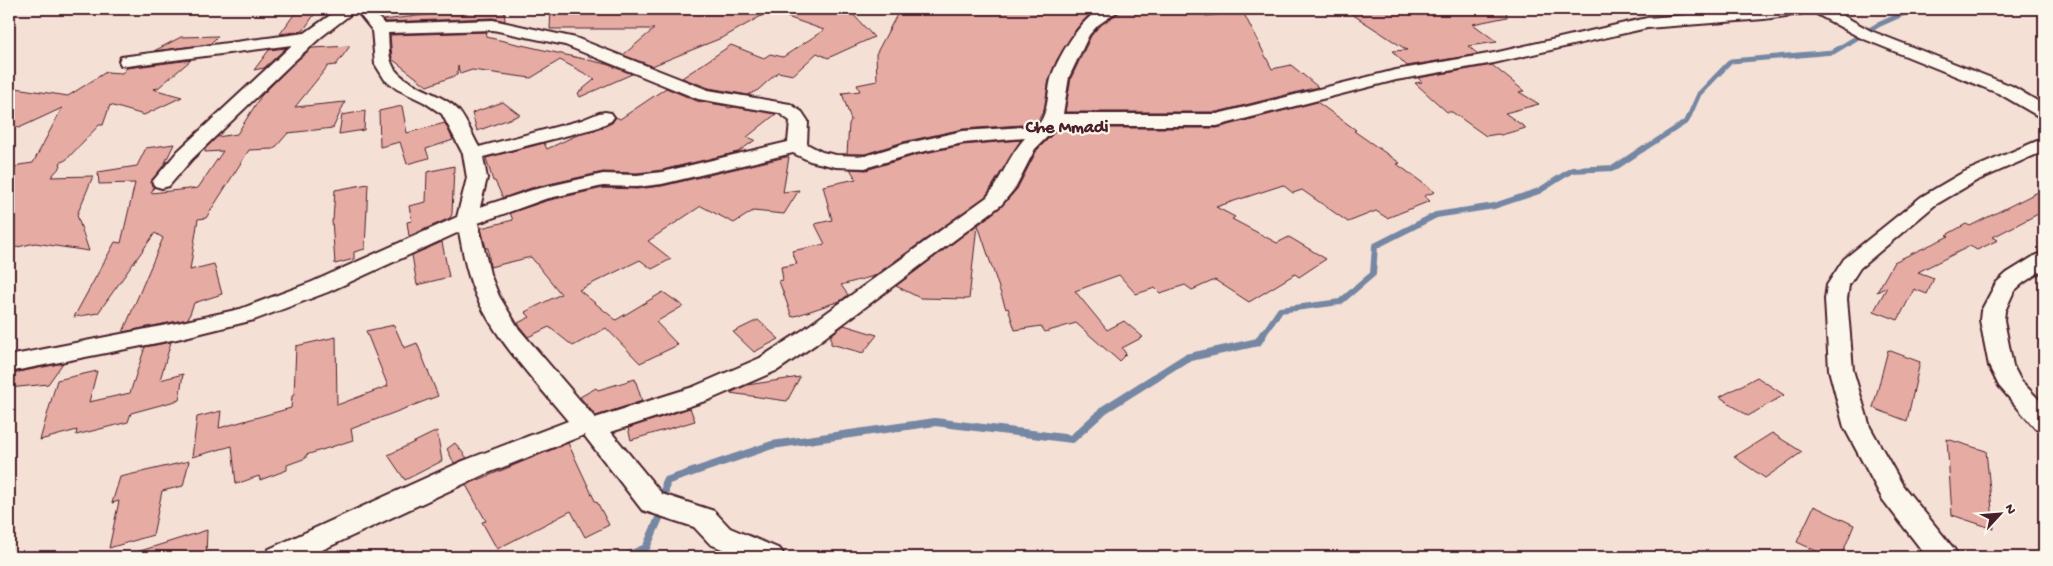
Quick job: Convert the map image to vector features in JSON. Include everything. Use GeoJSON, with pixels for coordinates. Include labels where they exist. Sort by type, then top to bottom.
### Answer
{"type":"FeatureCollection","features":[{"type":"Feature","properties":{"kind":"street"},"geometry":{"type":"LineString","coordinates":[[162,182],[171,169],[187,153],[230,115],[307,38],[349,9]]}},
{"type":"Feature","properties":{"kind":"street"},"geometry":{"type":"LineString","coordinates":[[363,9],[380,29],[383,64],[391,76],[403,85],[430,98],[449,111],[473,154],[477,178],[467,220],[479,274],[488,296],[510,334],[652,502],[704,519],[720,536],[770,557]]}},
{"type":"Feature","properties":{"kind":"street"},"geometry":{"type":"LineString","coordinates":[[279,557],[473,468],[589,426],[702,394],[769,364],[808,338],[1000,196],[1024,151],[1048,126],[1060,77],[1075,46],[1092,22],[1113,9]]}},
{"type":"Feature","properties":{"kind":"street"},"geometry":{"type":"LineString","coordinates":[[797,146],[804,152],[822,158],[865,162],[912,148],[963,137],[1048,126],[1217,120],[1396,75],[1494,58],[1647,23],[1764,14],[1800,9]]}},
{"type":"Feature","properties":{"kind":"street"},"geometry":{"type":"LineString","coordinates":[[1819,9],[1850,24],[1865,34],[2006,90],[2044,112]]}},
{"type":"Feature","properties":{"kind":"street"},"geometry":{"type":"LineString","coordinates":[[380,29],[420,26],[493,25],[570,41],[704,95],[784,108],[796,116],[799,121],[797,146]]}},
{"type":"Feature","properties":{"kind":"street"},"geometry":{"type":"LineString","coordinates":[[128,61],[307,38]]}},
{"type":"Feature","properties":{"kind":"street"},"geometry":{"type":"LineString","coordinates":[[473,154],[589,124],[605,117]]}},
{"type":"Feature","properties":{"kind":"street"},"geometry":{"type":"LineString","coordinates":[[1944,557],[1893,493],[1857,427],[1841,370],[1836,299],[1838,286],[1856,260],[1928,201],[1970,177],[2044,144]]}},
{"type":"Feature","properties":{"kind":"street"},"geometry":{"type":"LineString","coordinates":[[9,364],[177,331],[246,315],[346,276],[467,220],[540,194],[596,181],[638,181],[662,178],[797,146]]}},
{"type":"Feature","properties":{"kind":"street"},"geometry":{"type":"LineString","coordinates":[[2044,260],[2014,278],[2004,288],[1993,311],[1992,320],[2001,366],[2012,386],[2044,421]]}},
{"type":"Feature","properties":{"kind":"building"},"geometry":{"type":"Polygon","coordinates":[[[298,9],[318,9],[303,31],[280,34],[298,9]]]}},
{"type":"Feature","properties":{"kind":"building"},"geometry":{"type":"Polygon","coordinates":[[[433,9],[504,9],[505,21],[493,18],[385,22],[383,20],[434,14],[433,9]]]}},
{"type":"Feature","properties":{"kind":"building"},"geometry":{"type":"Polygon","coordinates":[[[551,9],[848,9],[874,37],[828,58],[817,53],[793,75],[778,72],[758,90],[748,95],[709,88],[682,78],[731,45],[764,58],[770,54],[783,57],[824,30],[770,11],[724,37],[652,66],[623,55],[654,29],[550,29],[551,9]]]}},
{"type":"Feature","properties":{"kind":"building"},"geometry":{"type":"Polygon","coordinates":[[[900,9],[1099,9],[1077,28],[1057,60],[1049,79],[1044,110],[1036,124],[963,129],[903,142],[865,154],[847,154],[849,124],[851,120],[842,93],[860,91],[857,85],[877,81],[876,54],[900,9]]]}},
{"type":"Feature","properties":{"kind":"building"},"geometry":{"type":"Polygon","coordinates":[[[1123,9],[1202,9],[1206,16],[1243,12],[1272,69],[1291,65],[1318,87],[1217,112],[1065,112],[1071,78],[1091,36],[1099,26],[1123,9]]]}},
{"type":"Feature","properties":{"kind":"building"},"geometry":{"type":"Polygon","coordinates":[[[1344,9],[1506,9],[1507,17],[1473,24],[1497,42],[1468,46],[1478,54],[1407,66],[1392,51],[1407,50],[1344,9]]]}},
{"type":"Feature","properties":{"kind":"building"},"geometry":{"type":"Polygon","coordinates":[[[487,32],[486,37],[606,64],[632,74],[580,97],[578,93],[595,79],[560,60],[531,78],[472,70],[460,74],[458,66],[457,75],[427,86],[392,59],[390,35],[487,32]]]}},
{"type":"Feature","properties":{"kind":"building"},"geometry":{"type":"Polygon","coordinates":[[[218,36],[210,44],[154,51],[181,37],[218,36]]]}},
{"type":"Feature","properties":{"kind":"building"},"geometry":{"type":"Polygon","coordinates":[[[350,46],[336,65],[328,66],[295,107],[345,102],[333,128],[288,133],[274,149],[249,150],[206,218],[198,219],[190,270],[214,264],[222,294],[194,303],[188,319],[123,332],[163,238],[155,233],[98,313],[74,317],[115,242],[121,243],[135,183],[99,184],[98,172],[137,166],[146,148],[174,144],[164,165],[151,181],[154,187],[151,193],[198,188],[223,151],[205,152],[205,149],[217,137],[237,134],[261,96],[293,64],[312,48],[350,46]]]}},
{"type":"Feature","properties":{"kind":"building"},"geometry":{"type":"Polygon","coordinates":[[[286,48],[264,68],[254,70],[269,50],[286,48]]]}},
{"type":"Feature","properties":{"kind":"building"},"geometry":{"type":"Polygon","coordinates":[[[191,60],[158,88],[153,89],[182,97],[144,115],[110,105],[103,125],[99,125],[67,159],[60,163],[61,166],[51,177],[93,176],[77,215],[89,251],[35,243],[9,249],[9,175],[19,165],[33,163],[62,108],[19,128],[9,125],[9,87],[68,96],[106,72],[122,73],[127,68],[191,60]]]}},
{"type":"Feature","properties":{"kind":"building"},"geometry":{"type":"Polygon","coordinates":[[[1492,65],[1524,91],[1519,92],[1539,104],[1505,113],[1526,128],[1501,135],[1486,136],[1452,112],[1447,112],[1415,83],[1422,82],[1418,78],[1492,65]]]}},
{"type":"Feature","properties":{"kind":"building"},"geometry":{"type":"Polygon","coordinates":[[[666,88],[697,101],[727,106],[728,108],[734,107],[776,114],[747,137],[755,140],[738,152],[662,170],[637,173],[603,172],[531,188],[503,198],[495,181],[493,181],[486,158],[544,143],[547,149],[575,136],[597,130],[612,123],[616,117],[620,119],[666,88]]]}},
{"type":"Feature","properties":{"kind":"building"},"geometry":{"type":"Polygon","coordinates":[[[503,102],[520,115],[477,131],[472,113],[503,102]]]}},
{"type":"Feature","properties":{"kind":"building"},"geometry":{"type":"Polygon","coordinates":[[[1317,102],[1400,163],[1397,164],[1435,192],[1424,196],[1430,201],[1387,218],[1376,211],[1348,222],[1302,190],[1293,193],[1283,185],[1216,207],[1235,217],[1232,219],[1277,243],[1289,237],[1326,259],[1299,277],[1295,274],[1249,302],[1215,280],[1192,290],[1185,285],[1160,293],[1155,288],[1136,294],[1119,275],[1075,291],[1107,330],[1124,321],[1143,337],[1122,348],[1126,354],[1119,361],[1076,323],[1045,332],[1041,326],[1015,330],[1008,308],[1006,309],[978,225],[1002,206],[1017,189],[1037,150],[1059,128],[1217,128],[1317,102]]]}},
{"type":"Feature","properties":{"kind":"building"},"geometry":{"type":"Polygon","coordinates":[[[402,106],[407,133],[445,123],[453,140],[426,149],[429,158],[407,164],[400,142],[380,147],[379,111],[402,106]]]}},
{"type":"Feature","properties":{"kind":"building"},"geometry":{"type":"Polygon","coordinates":[[[365,111],[364,130],[339,134],[342,115],[365,111]]]}},
{"type":"Feature","properties":{"kind":"building"},"geometry":{"type":"Polygon","coordinates":[[[1021,140],[986,196],[874,276],[841,285],[848,295],[840,301],[792,317],[779,281],[783,280],[781,267],[797,264],[792,251],[825,244],[815,224],[832,220],[823,186],[856,179],[850,169],[866,170],[916,155],[963,145],[1021,140]]]}},
{"type":"Feature","properties":{"kind":"building"},"geometry":{"type":"Polygon","coordinates":[[[789,157],[783,192],[799,190],[784,214],[753,211],[734,223],[701,206],[648,241],[671,259],[652,269],[640,260],[579,290],[616,320],[663,292],[683,306],[656,322],[678,345],[640,363],[606,328],[573,346],[549,327],[528,337],[518,323],[530,317],[525,312],[561,294],[531,257],[490,267],[488,248],[486,248],[481,228],[513,220],[510,213],[546,201],[603,188],[637,189],[662,186],[789,157]]]}},
{"type":"Feature","properties":{"kind":"building"},"geometry":{"type":"Polygon","coordinates":[[[454,166],[452,214],[450,218],[409,236],[407,222],[412,221],[409,206],[426,202],[427,172],[454,166]]]}},
{"type":"Feature","properties":{"kind":"building"},"geometry":{"type":"Polygon","coordinates":[[[368,184],[365,249],[354,252],[354,259],[335,264],[332,220],[335,190],[368,184]]]}},
{"type":"Feature","properties":{"kind":"building"},"geometry":{"type":"Polygon","coordinates":[[[2044,189],[2044,211],[1993,237],[1998,240],[1977,250],[1970,246],[1918,272],[1934,278],[1927,294],[1914,289],[1898,320],[1874,311],[1887,287],[1877,292],[1894,262],[1949,236],[1946,235],[1966,224],[1970,226],[2044,189]]]}},
{"type":"Feature","properties":{"kind":"building"},"geometry":{"type":"Polygon","coordinates":[[[977,225],[969,299],[920,298],[896,286],[977,225]]]}},
{"type":"Feature","properties":{"kind":"building"},"geometry":{"type":"Polygon","coordinates":[[[442,242],[449,277],[417,285],[412,255],[442,242]]]}},
{"type":"Feature","properties":{"kind":"building"},"geometry":{"type":"Polygon","coordinates":[[[758,320],[779,339],[754,352],[733,332],[758,320]]]}},
{"type":"Feature","properties":{"kind":"building"},"geometry":{"type":"Polygon","coordinates":[[[394,325],[404,348],[417,343],[438,396],[351,429],[353,440],[306,455],[306,458],[287,465],[287,470],[260,480],[259,476],[236,484],[232,446],[192,457],[197,417],[221,411],[219,428],[291,408],[292,396],[294,395],[296,346],[336,337],[337,405],[388,386],[366,331],[394,325]]]}},
{"type":"Feature","properties":{"kind":"building"},"geometry":{"type":"Polygon","coordinates":[[[844,325],[877,335],[863,353],[831,344],[831,335],[844,325]]]}},
{"type":"Feature","properties":{"kind":"building"},"geometry":{"type":"Polygon","coordinates":[[[171,342],[160,380],[183,374],[179,400],[131,413],[128,422],[76,435],[77,430],[40,440],[57,380],[97,371],[89,402],[130,393],[145,347],[171,342]]]}},
{"type":"Feature","properties":{"kind":"building"},"geometry":{"type":"Polygon","coordinates":[[[1888,350],[1920,362],[1907,421],[1873,408],[1888,350]]]}},
{"type":"Feature","properties":{"kind":"building"},"geometry":{"type":"Polygon","coordinates":[[[63,363],[48,384],[9,388],[9,374],[63,363]]]}},
{"type":"Feature","properties":{"kind":"building"},"geometry":{"type":"Polygon","coordinates":[[[800,377],[787,401],[730,393],[747,385],[800,377]]]}},
{"type":"Feature","properties":{"kind":"building"},"geometry":{"type":"Polygon","coordinates":[[[1757,377],[1784,395],[1748,416],[1720,397],[1757,377]]]}},
{"type":"Feature","properties":{"kind":"building"},"geometry":{"type":"Polygon","coordinates":[[[635,379],[642,401],[596,416],[580,397],[596,388],[598,390],[635,379]]]}},
{"type":"Feature","properties":{"kind":"building"},"geometry":{"type":"Polygon","coordinates":[[[690,408],[695,421],[631,440],[628,428],[690,408]]]}},
{"type":"Feature","properties":{"kind":"building"},"geometry":{"type":"Polygon","coordinates":[[[437,431],[442,461],[405,480],[388,455],[437,431]]]}},
{"type":"Feature","properties":{"kind":"building"},"geometry":{"type":"Polygon","coordinates":[[[1772,433],[1802,452],[1765,478],[1734,457],[1772,433]]]}},
{"type":"Feature","properties":{"kind":"building"},"geometry":{"type":"Polygon","coordinates":[[[1947,439],[1986,451],[1994,529],[1952,515],[1947,439]]]}},
{"type":"Feature","properties":{"kind":"building"},"geometry":{"type":"Polygon","coordinates":[[[455,443],[467,458],[454,463],[447,449],[455,443]]]}},
{"type":"Feature","properties":{"kind":"building"},"geometry":{"type":"Polygon","coordinates":[[[568,443],[596,503],[609,525],[585,537],[571,511],[497,549],[482,522],[486,521],[466,485],[568,443]]]}},
{"type":"Feature","properties":{"kind":"building"},"geometry":{"type":"Polygon","coordinates":[[[189,461],[183,486],[162,491],[153,535],[109,548],[119,501],[112,503],[120,477],[189,461]]]}},
{"type":"Feature","properties":{"kind":"building"},"geometry":{"type":"Polygon","coordinates":[[[1814,506],[1854,525],[1841,557],[1829,557],[1797,542],[1814,506]]]}},
{"type":"Feature","properties":{"kind":"building"},"geometry":{"type":"Polygon","coordinates":[[[207,530],[206,557],[134,557],[134,553],[207,530]]]}},
{"type":"Feature","properties":{"kind":"waterway"},"geometry":{"type":"LineString","coordinates":[[1642,150],[1687,121],[1699,94],[1731,61],[1833,52],[1878,25],[1907,12],[1921,9]]}},
{"type":"Feature","properties":{"kind":"waterway"},"geometry":{"type":"LineString","coordinates":[[1263,335],[1280,310],[1340,302],[1373,274],[1375,246],[1436,215],[1494,206],[1539,191],[1572,170],[1614,168],[1644,148]]}},
{"type":"Feature","properties":{"kind":"waterway"},"geometry":{"type":"LineString","coordinates":[[625,557],[646,548],[663,509],[666,481],[772,445],[935,422],[1072,439],[1105,409],[1186,358],[1258,342],[1263,334]]}},
{"type":"Feature","properties":{"kind":"district","name":"Che Mmadi"},"geometry":{"type":"Point","coordinates":[1067,128]}}]}
